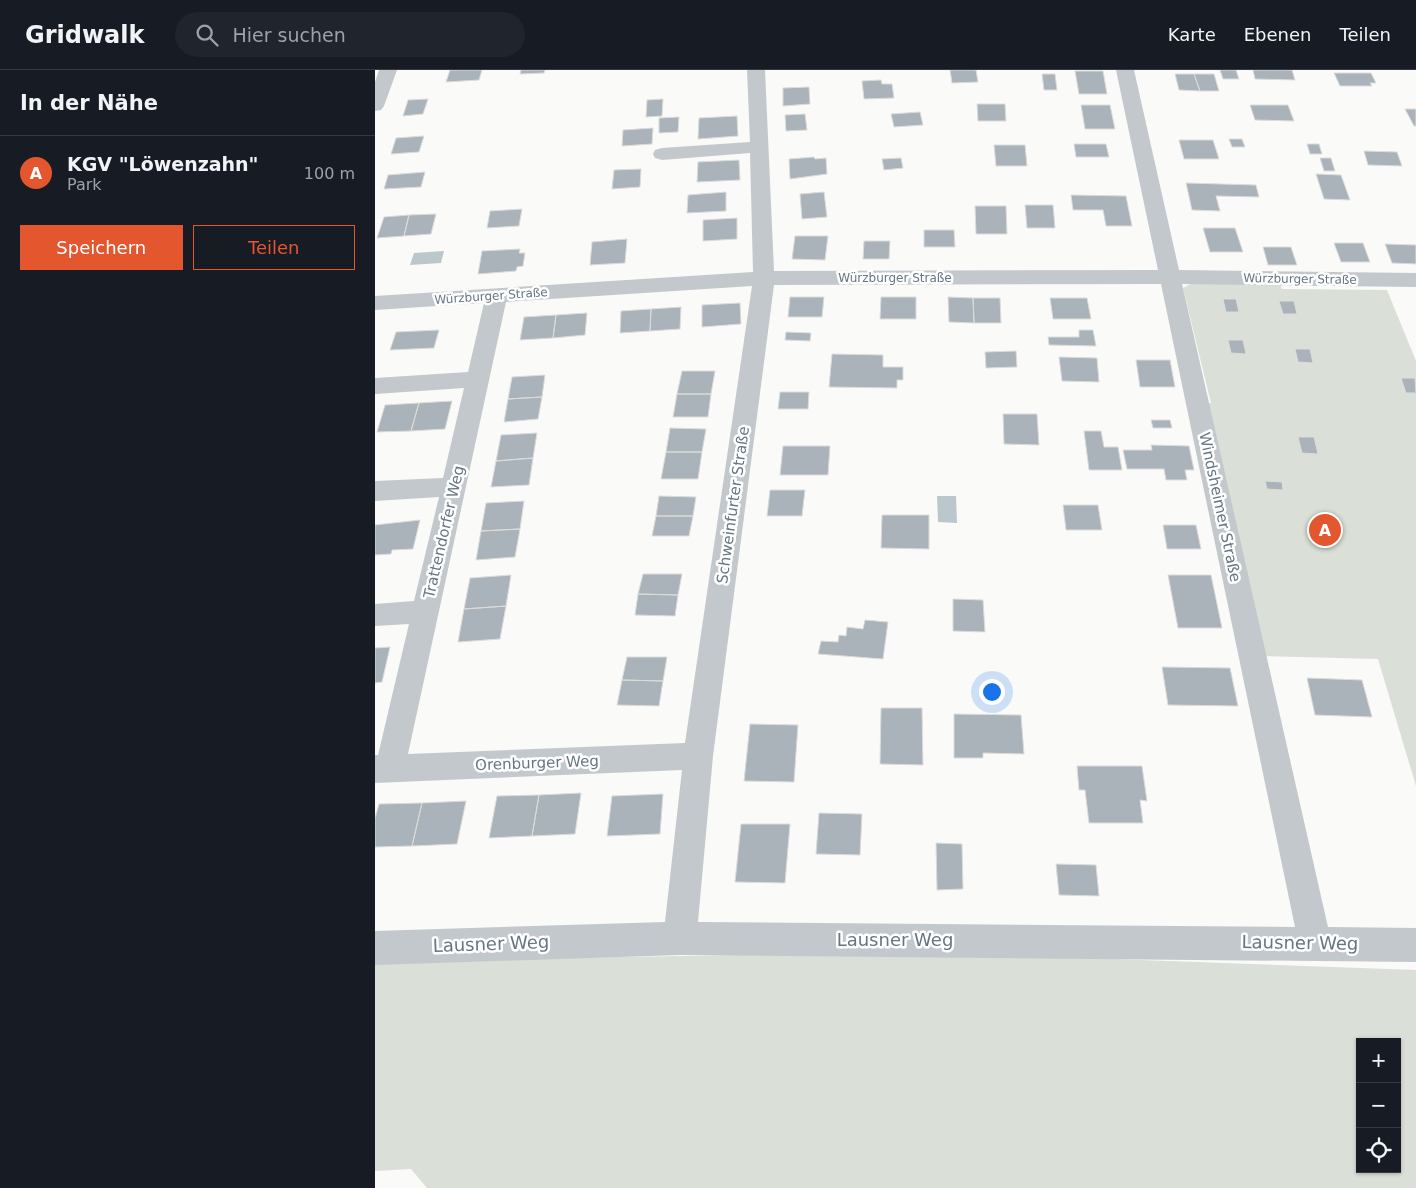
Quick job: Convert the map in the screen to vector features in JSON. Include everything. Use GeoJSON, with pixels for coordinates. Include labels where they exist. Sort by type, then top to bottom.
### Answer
{"type":"FeatureCollection","features":[{"type":"Feature","properties":{"kind":"street"},"geometry":{"type":"LineString","coordinates":[[375,106],[388,70]]}},
{"type":"Feature","properties":{"kind":"street","name":"Schweinfurter Straße"},"geometry":{"type":"LineString","coordinates":[[680,938],[698,756],[764,278],[756,70]]}},
{"type":"Feature","properties":{"kind":"street","name":"Windsheimer Straße"},"geometry":{"type":"LineString","coordinates":[[1125,70],[1315,944]]}},
{"type":"Feature","properties":{"kind":"street"},"geometry":{"type":"LineString","coordinates":[[662,154],[759,147]]}},
{"type":"Feature","properties":{"kind":"street","name":"Würzburger Straße"},"geometry":{"type":"LineString","coordinates":[[375,303],[764,278],[1170,277],[1416,280]]}},
{"type":"Feature","properties":{"kind":"street","name":"Trattendorfer Weg"},"geometry":{"type":"LineString","coordinates":[[382,769],[425,611],[497,295]]}},
{"type":"Feature","properties":{"kind":"street"},"geometry":{"type":"LineString","coordinates":[[375,386],[478,379]]}},
{"type":"Feature","properties":{"kind":"street"},"geometry":{"type":"LineString","coordinates":[[375,491],[454,487]]}},
{"type":"Feature","properties":{"kind":"street"},"geometry":{"type":"LineString","coordinates":[[375,615],[425,611]]}},
{"type":"Feature","properties":{"kind":"street","name":"Orenburger Weg"},"geometry":{"type":"LineString","coordinates":[[382,769],[698,756]]}},
{"type":"Feature","properties":{"kind":"street","name":"Lausner Weg"},"geometry":{"type":"LineString","coordinates":[[375,948],[680,938],[1416,945]]}},
{"type":"Feature","properties":{"kind":"shaded area"},"geometry":{"type":"Polygon","coordinates":[[[444,251],[441,263],[410,265],[414,253],[444,251]]]}},
{"type":"Feature","properties":{"kind":"shaded area"},"geometry":{"type":"Polygon","coordinates":[[[1192,283],[1280,284],[1282,289],[1387,290],[1416,361],[1416,786],[1378,659],[1262,656],[1206,404],[1211,403],[1183,288],[1192,283]]]}},
{"type":"Feature","properties":{"kind":"shaded area"},"geometry":{"type":"Polygon","coordinates":[[[937,496],[956,496],[957,523],[938,522],[937,496]]]}},
{"type":"Feature","properties":{"kind":"shaded area"},"geometry":{"type":"Polygon","coordinates":[[[809,954],[1001,955],[1416,970],[1416,1188],[427,1188],[411,1169],[375,1171],[375,964],[421,960],[809,954]]]}},
{"type":"Feature","properties":{"kind":"building"},"geometry":{"type":"Polygon","coordinates":[[[450,70],[482,70],[479,80],[446,82],[450,70]]]}},
{"type":"Feature","properties":{"kind":"building"},"geometry":{"type":"Polygon","coordinates":[[[521,70],[545,70],[544,73],[520,74],[521,70]]]}},
{"type":"Feature","properties":{"kind":"building"},"geometry":{"type":"Polygon","coordinates":[[[950,70],[976,70],[978,82],[952,83],[950,70]]]}},
{"type":"Feature","properties":{"kind":"building"},"geometry":{"type":"Polygon","coordinates":[[[1220,70],[1236,70],[1239,79],[1223,79],[1220,70]]]}},
{"type":"Feature","properties":{"kind":"building"},"geometry":{"type":"Polygon","coordinates":[[[1253,70],[1292,70],[1295,80],[1255,79],[1253,70]]]}},
{"type":"Feature","properties":{"kind":"building"},"geometry":{"type":"Polygon","coordinates":[[[1075,71],[1103,71],[1107,94],[1079,94],[1075,71]]]}},
{"type":"Feature","properties":{"kind":"building"},"geometry":{"type":"Polygon","coordinates":[[[1334,73],[1371,73],[1376,83],[1370,83],[1372,86],[1340,86],[1334,73]]]}},
{"type":"Feature","properties":{"kind":"building"},"geometry":{"type":"Polygon","coordinates":[[[1042,74],[1055,74],[1057,90],[1044,90],[1042,74]]]}},
{"type":"Feature","properties":{"kind":"building"},"geometry":{"type":"Polygon","coordinates":[[[1175,74],[1194,74],[1200,91],[1179,90],[1175,74]]]}},
{"type":"Feature","properties":{"kind":"building"},"geometry":{"type":"Polygon","coordinates":[[[1194,74],[1214,74],[1219,91],[1200,91],[1194,74]]]}},
{"type":"Feature","properties":{"kind":"building"},"geometry":{"type":"Polygon","coordinates":[[[881,80],[882,84],[892,84],[894,98],[864,99],[862,81],[881,80]]]}},
{"type":"Feature","properties":{"kind":"building"},"geometry":{"type":"Polygon","coordinates":[[[809,87],[810,104],[783,106],[783,88],[809,87]]]}},
{"type":"Feature","properties":{"kind":"building"},"geometry":{"type":"Polygon","coordinates":[[[428,99],[423,114],[403,116],[408,100],[428,99]]]}},
{"type":"Feature","properties":{"kind":"building"},"geometry":{"type":"Polygon","coordinates":[[[663,99],[662,116],[646,117],[647,100],[663,99]]]}},
{"type":"Feature","properties":{"kind":"building"},"geometry":{"type":"Polygon","coordinates":[[[977,104],[1005,104],[1006,121],[978,121],[977,104]]]}},
{"type":"Feature","properties":{"kind":"building"},"geometry":{"type":"Polygon","coordinates":[[[1081,105],[1110,105],[1115,129],[1085,129],[1081,105]]]}},
{"type":"Feature","properties":{"kind":"building"},"geometry":{"type":"Polygon","coordinates":[[[1250,105],[1288,105],[1294,121],[1255,120],[1250,105]]]}},
{"type":"Feature","properties":{"kind":"building"},"geometry":{"type":"Polygon","coordinates":[[[1405,109],[1416,109],[1416,126],[1414,126],[1405,109]]]}},
{"type":"Feature","properties":{"kind":"building"},"geometry":{"type":"Polygon","coordinates":[[[920,112],[923,125],[894,127],[891,114],[920,112]]]}},
{"type":"Feature","properties":{"kind":"building"},"geometry":{"type":"Polygon","coordinates":[[[805,114],[807,130],[786,131],[785,115],[805,114]]]}},
{"type":"Feature","properties":{"kind":"building"},"geometry":{"type":"Polygon","coordinates":[[[737,116],[738,136],[698,139],[699,118],[737,116]]]}},
{"type":"Feature","properties":{"kind":"building"},"geometry":{"type":"Polygon","coordinates":[[[679,117],[678,132],[659,133],[659,118],[679,117]]]}},
{"type":"Feature","properties":{"kind":"building"},"geometry":{"type":"Polygon","coordinates":[[[653,128],[652,144],[622,146],[623,130],[653,128]]]}},
{"type":"Feature","properties":{"kind":"building"},"geometry":{"type":"Polygon","coordinates":[[[424,136],[419,152],[391,154],[396,138],[424,136]]]}},
{"type":"Feature","properties":{"kind":"building"},"geometry":{"type":"Polygon","coordinates":[[[1229,139],[1242,139],[1245,147],[1232,147],[1229,139]]]}},
{"type":"Feature","properties":{"kind":"building"},"geometry":{"type":"Polygon","coordinates":[[[1179,140],[1213,140],[1219,159],[1184,159],[1179,140]]]}},
{"type":"Feature","properties":{"kind":"building"},"geometry":{"type":"Polygon","coordinates":[[[1074,144],[1106,144],[1109,157],[1076,157],[1074,144]]]}},
{"type":"Feature","properties":{"kind":"building"},"geometry":{"type":"Polygon","coordinates":[[[1307,144],[1319,144],[1322,154],[1310,154],[1307,144]]]}},
{"type":"Feature","properties":{"kind":"building"},"geometry":{"type":"Polygon","coordinates":[[[994,145],[1025,145],[1027,166],[996,166],[994,145]]]}},
{"type":"Feature","properties":{"kind":"building"},"geometry":{"type":"Polygon","coordinates":[[[1364,151],[1397,152],[1402,166],[1368,165],[1364,151]]]}},
{"type":"Feature","properties":{"kind":"building"},"geometry":{"type":"Polygon","coordinates":[[[814,157],[815,159],[826,158],[827,174],[790,179],[789,159],[814,157]]]}},
{"type":"Feature","properties":{"kind":"building"},"geometry":{"type":"Polygon","coordinates":[[[901,158],[903,168],[884,170],[882,159],[901,158]]]}},
{"type":"Feature","properties":{"kind":"building"},"geometry":{"type":"Polygon","coordinates":[[[1320,158],[1331,158],[1335,171],[1324,171],[1320,158]]]}},
{"type":"Feature","properties":{"kind":"building"},"geometry":{"type":"Polygon","coordinates":[[[739,160],[740,180],[697,182],[698,162],[739,160]]]}},
{"type":"Feature","properties":{"kind":"building"},"geometry":{"type":"Polygon","coordinates":[[[641,169],[640,187],[612,189],[614,170],[641,169]]]}},
{"type":"Feature","properties":{"kind":"building"},"geometry":{"type":"Polygon","coordinates":[[[425,172],[421,187],[384,189],[388,175],[425,172]]]}},
{"type":"Feature","properties":{"kind":"building"},"geometry":{"type":"Polygon","coordinates":[[[1316,174],[1341,175],[1350,200],[1324,199],[1316,174]]]}},
{"type":"Feature","properties":{"kind":"building"},"geometry":{"type":"Polygon","coordinates":[[[1186,183],[1256,185],[1259,197],[1216,196],[1220,211],[1192,210],[1186,183]]]}},
{"type":"Feature","properties":{"kind":"building"},"geometry":{"type":"Polygon","coordinates":[[[726,192],[726,211],[687,213],[688,195],[726,192]]]}},
{"type":"Feature","properties":{"kind":"building"},"geometry":{"type":"Polygon","coordinates":[[[824,192],[827,217],[802,219],[800,194],[824,192]]]}},
{"type":"Feature","properties":{"kind":"building"},"geometry":{"type":"Polygon","coordinates":[[[1071,195],[1126,196],[1132,226],[1106,226],[1103,210],[1073,210],[1071,195]]]}},
{"type":"Feature","properties":{"kind":"building"},"geometry":{"type":"Polygon","coordinates":[[[1025,205],[1053,205],[1055,228],[1027,228],[1025,205]]]}},
{"type":"Feature","properties":{"kind":"building"},"geometry":{"type":"Polygon","coordinates":[[[975,206],[1006,206],[1007,234],[976,234],[975,206]]]}},
{"type":"Feature","properties":{"kind":"building"},"geometry":{"type":"Polygon","coordinates":[[[522,209],[519,226],[487,228],[490,211],[522,209]]]}},
{"type":"Feature","properties":{"kind":"building"},"geometry":{"type":"Polygon","coordinates":[[[436,214],[431,234],[404,236],[409,215],[436,214]]]}},
{"type":"Feature","properties":{"kind":"building"},"geometry":{"type":"Polygon","coordinates":[[[409,215],[404,236],[377,238],[384,217],[409,215]]]}},
{"type":"Feature","properties":{"kind":"building"},"geometry":{"type":"Polygon","coordinates":[[[737,218],[737,239],[703,241],[703,220],[737,218]]]}},
{"type":"Feature","properties":{"kind":"building"},"geometry":{"type":"Polygon","coordinates":[[[1203,228],[1235,228],[1243,252],[1210,252],[1203,228]]]}},
{"type":"Feature","properties":{"kind":"building"},"geometry":{"type":"Polygon","coordinates":[[[924,230],[954,230],[955,247],[924,247],[924,230]]]}},
{"type":"Feature","properties":{"kind":"building"},"geometry":{"type":"Polygon","coordinates":[[[795,236],[828,236],[825,260],[792,259],[795,236]]]}},
{"type":"Feature","properties":{"kind":"building"},"geometry":{"type":"Polygon","coordinates":[[[627,239],[625,263],[590,265],[592,242],[627,239]]]}},
{"type":"Feature","properties":{"kind":"building"},"geometry":{"type":"Polygon","coordinates":[[[864,241],[890,241],[889,259],[863,259],[864,241]]]}},
{"type":"Feature","properties":{"kind":"building"},"geometry":{"type":"Polygon","coordinates":[[[1334,243],[1363,243],[1370,262],[1341,262],[1334,243]]]}},
{"type":"Feature","properties":{"kind":"building"},"geometry":{"type":"Polygon","coordinates":[[[1385,244],[1416,245],[1416,264],[1392,263],[1385,244]]]}},
{"type":"Feature","properties":{"kind":"building"},"geometry":{"type":"Polygon","coordinates":[[[1263,247],[1291,247],[1297,265],[1268,265],[1263,247]]]}},
{"type":"Feature","properties":{"kind":"building"},"geometry":{"type":"Polygon","coordinates":[[[520,249],[519,253],[525,253],[523,266],[517,267],[516,271],[478,274],[482,251],[520,249]]]}},
{"type":"Feature","properties":{"kind":"building"},"geometry":{"type":"Polygon","coordinates":[[[790,297],[824,297],[822,317],[788,317],[790,297]]]}},
{"type":"Feature","properties":{"kind":"building"},"geometry":{"type":"Polygon","coordinates":[[[881,297],[916,297],[916,319],[880,319],[881,297]]]}},
{"type":"Feature","properties":{"kind":"building"},"geometry":{"type":"Polygon","coordinates":[[[948,297],[973,298],[974,323],[949,322],[948,297]]]}},
{"type":"Feature","properties":{"kind":"building"},"geometry":{"type":"Polygon","coordinates":[[[973,298],[1000,298],[1001,323],[974,323],[973,298]]]}},
{"type":"Feature","properties":{"kind":"building"},"geometry":{"type":"Polygon","coordinates":[[[1050,298],[1087,298],[1091,319],[1053,319],[1050,298]]]}},
{"type":"Feature","properties":{"kind":"building"},"geometry":{"type":"Polygon","coordinates":[[[1223,299],[1236,299],[1239,312],[1226,312],[1223,299]]]}},
{"type":"Feature","properties":{"kind":"building"},"geometry":{"type":"Polygon","coordinates":[[[1279,301],[1294,301],[1297,314],[1283,314],[1279,301]]]}},
{"type":"Feature","properties":{"kind":"building"},"geometry":{"type":"Polygon","coordinates":[[[740,303],[741,324],[702,327],[702,305],[740,303]]]}},
{"type":"Feature","properties":{"kind":"building"},"geometry":{"type":"Polygon","coordinates":[[[681,307],[680,329],[650,331],[651,309],[681,307]]]}},
{"type":"Feature","properties":{"kind":"building"},"geometry":{"type":"Polygon","coordinates":[[[651,309],[650,331],[620,333],[621,311],[651,309]]]}},
{"type":"Feature","properties":{"kind":"building"},"geometry":{"type":"Polygon","coordinates":[[[587,313],[585,335],[553,338],[556,315],[587,313]]]}},
{"type":"Feature","properties":{"kind":"building"},"geometry":{"type":"Polygon","coordinates":[[[556,315],[553,338],[520,340],[524,317],[556,315]]]}},
{"type":"Feature","properties":{"kind":"building"},"geometry":{"type":"Polygon","coordinates":[[[439,330],[434,348],[390,350],[396,332],[439,330]]]}},
{"type":"Feature","properties":{"kind":"building"},"geometry":{"type":"Polygon","coordinates":[[[1079,330],[1093,330],[1096,346],[1049,345],[1048,337],[1079,337],[1079,330]]]}},
{"type":"Feature","properties":{"kind":"building"},"geometry":{"type":"Polygon","coordinates":[[[786,332],[811,333],[810,341],[785,340],[786,332]]]}},
{"type":"Feature","properties":{"kind":"building"},"geometry":{"type":"Polygon","coordinates":[[[1228,340],[1243,340],[1246,354],[1231,353],[1228,340]]]}},
{"type":"Feature","properties":{"kind":"building"},"geometry":{"type":"Polygon","coordinates":[[[1295,349],[1310,349],[1313,363],[1298,362],[1295,349]]]}},
{"type":"Feature","properties":{"kind":"building"},"geometry":{"type":"Polygon","coordinates":[[[1016,351],[1017,367],[986,368],[985,352],[1016,351]]]}},
{"type":"Feature","properties":{"kind":"building"},"geometry":{"type":"Polygon","coordinates":[[[832,354],[883,355],[883,367],[903,367],[903,380],[897,380],[897,388],[829,387],[832,354]]]}},
{"type":"Feature","properties":{"kind":"building"},"geometry":{"type":"Polygon","coordinates":[[[1059,357],[1097,358],[1099,382],[1062,381],[1059,357]]]}},
{"type":"Feature","properties":{"kind":"building"},"geometry":{"type":"Polygon","coordinates":[[[1136,360],[1170,360],[1175,387],[1140,387],[1136,360]]]}},
{"type":"Feature","properties":{"kind":"building"},"geometry":{"type":"Polygon","coordinates":[[[682,371],[715,371],[711,394],[677,394],[682,371]]]}},
{"type":"Feature","properties":{"kind":"building"},"geometry":{"type":"Polygon","coordinates":[[[545,375],[542,397],[508,399],[512,377],[545,375]]]}},
{"type":"Feature","properties":{"kind":"building"},"geometry":{"type":"Polygon","coordinates":[[[1401,378],[1415,378],[1416,393],[1406,393],[1401,378]]]}},
{"type":"Feature","properties":{"kind":"building"},"geometry":{"type":"Polygon","coordinates":[[[780,392],[809,392],[808,409],[778,409],[780,392]]]}},
{"type":"Feature","properties":{"kind":"building"},"geometry":{"type":"Polygon","coordinates":[[[677,394],[711,394],[708,417],[673,417],[677,394]]]}},
{"type":"Feature","properties":{"kind":"building"},"geometry":{"type":"Polygon","coordinates":[[[542,397],[538,419],[504,422],[508,399],[542,397]]]}},
{"type":"Feature","properties":{"kind":"building"},"geometry":{"type":"Polygon","coordinates":[[[452,401],[445,429],[411,431],[419,403],[452,401]]]}},
{"type":"Feature","properties":{"kind":"building"},"geometry":{"type":"Polygon","coordinates":[[[419,403],[411,431],[377,432],[385,405],[419,403]]]}},
{"type":"Feature","properties":{"kind":"building"},"geometry":{"type":"Polygon","coordinates":[[[1003,414],[1037,414],[1039,445],[1004,444],[1003,414]]]}},
{"type":"Feature","properties":{"kind":"building"},"geometry":{"type":"Polygon","coordinates":[[[1151,420],[1170,420],[1172,428],[1153,428],[1151,420]]]}},
{"type":"Feature","properties":{"kind":"building"},"geometry":{"type":"Polygon","coordinates":[[[670,428],[706,429],[702,452],[666,452],[670,428]]]}},
{"type":"Feature","properties":{"kind":"building"},"geometry":{"type":"Polygon","coordinates":[[[1084,431],[1101,431],[1104,447],[1118,447],[1122,470],[1089,470],[1084,431]]]}},
{"type":"Feature","properties":{"kind":"building"},"geometry":{"type":"Polygon","coordinates":[[[537,433],[533,458],[496,461],[501,435],[537,433]]]}},
{"type":"Feature","properties":{"kind":"building"},"geometry":{"type":"Polygon","coordinates":[[[1298,437],[1314,437],[1318,454],[1302,453],[1298,437]]]}},
{"type":"Feature","properties":{"kind":"building"},"geometry":{"type":"Polygon","coordinates":[[[1151,445],[1189,446],[1194,470],[1185,470],[1187,480],[1166,480],[1164,469],[1127,469],[1123,450],[1152,450],[1151,445]]]}},
{"type":"Feature","properties":{"kind":"building"},"geometry":{"type":"Polygon","coordinates":[[[783,446],[830,446],[828,475],[780,475],[783,446]]]}},
{"type":"Feature","properties":{"kind":"building"},"geometry":{"type":"Polygon","coordinates":[[[666,452],[702,452],[698,479],[661,479],[666,452]]]}},
{"type":"Feature","properties":{"kind":"building"},"geometry":{"type":"Polygon","coordinates":[[[533,458],[529,485],[491,487],[496,461],[533,458]]]}},
{"type":"Feature","properties":{"kind":"building"},"geometry":{"type":"Polygon","coordinates":[[[1265,481],[1282,482],[1283,490],[1267,489],[1265,481]]]}},
{"type":"Feature","properties":{"kind":"building"},"geometry":{"type":"Polygon","coordinates":[[[770,490],[805,490],[802,516],[767,516],[770,490]]]}},
{"type":"Feature","properties":{"kind":"building"},"geometry":{"type":"Polygon","coordinates":[[[659,496],[696,497],[693,516],[656,516],[659,496]]]}},
{"type":"Feature","properties":{"kind":"building"},"geometry":{"type":"Polygon","coordinates":[[[524,501],[520,529],[481,531],[486,503],[524,501]]]}},
{"type":"Feature","properties":{"kind":"building"},"geometry":{"type":"Polygon","coordinates":[[[1063,505],[1098,505],[1102,530],[1066,530],[1063,505]]]}},
{"type":"Feature","properties":{"kind":"building"},"geometry":{"type":"Polygon","coordinates":[[[882,515],[929,515],[929,549],[881,548],[882,515]]]}},
{"type":"Feature","properties":{"kind":"building"},"geometry":{"type":"Polygon","coordinates":[[[656,516],[693,516],[689,536],[652,536],[656,516]]]}},
{"type":"Feature","properties":{"kind":"building"},"geometry":{"type":"Polygon","coordinates":[[[420,520],[413,549],[392,550],[391,554],[375,555],[375,525],[420,520]]]}},
{"type":"Feature","properties":{"kind":"building"},"geometry":{"type":"Polygon","coordinates":[[[1163,525],[1196,525],[1201,549],[1167,549],[1163,525]]]}},
{"type":"Feature","properties":{"kind":"building"},"geometry":{"type":"Polygon","coordinates":[[[520,529],[515,557],[476,560],[481,531],[520,529]]]}},
{"type":"Feature","properties":{"kind":"building"},"geometry":{"type":"Polygon","coordinates":[[[643,574],[682,574],[678,595],[638,594],[643,574]]]}},
{"type":"Feature","properties":{"kind":"building"},"geometry":{"type":"Polygon","coordinates":[[[511,575],[506,606],[464,609],[470,578],[511,575]]]}},
{"type":"Feature","properties":{"kind":"building"},"geometry":{"type":"Polygon","coordinates":[[[1168,575],[1211,575],[1222,628],[1178,628],[1168,575]]]}},
{"type":"Feature","properties":{"kind":"building"},"geometry":{"type":"Polygon","coordinates":[[[638,594],[678,595],[675,616],[635,615],[638,594]]]}},
{"type":"Feature","properties":{"kind":"building"},"geometry":{"type":"Polygon","coordinates":[[[953,599],[983,600],[985,632],[953,631],[953,599]]]}},
{"type":"Feature","properties":{"kind":"building"},"geometry":{"type":"Polygon","coordinates":[[[506,606],[500,639],[458,642],[464,609],[506,606]]]}},
{"type":"Feature","properties":{"kind":"building"},"geometry":{"type":"Polygon","coordinates":[[[865,620],[888,622],[883,659],[818,654],[821,641],[838,642],[839,635],[846,636],[847,627],[863,629],[865,620]]]}},
{"type":"Feature","properties":{"kind":"building"},"geometry":{"type":"Polygon","coordinates":[[[390,647],[382,682],[375,683],[375,648],[390,647]]]}},
{"type":"Feature","properties":{"kind":"building"},"geometry":{"type":"Polygon","coordinates":[[[627,657],[667,657],[663,681],[622,680],[627,657]]]}},
{"type":"Feature","properties":{"kind":"building"},"geometry":{"type":"Polygon","coordinates":[[[1162,667],[1230,668],[1238,706],[1168,705],[1162,667]]]}},
{"type":"Feature","properties":{"kind":"building"},"geometry":{"type":"Polygon","coordinates":[[[1307,678],[1362,680],[1372,717],[1315,715],[1307,678]]]}},
{"type":"Feature","properties":{"kind":"building"},"geometry":{"type":"Polygon","coordinates":[[[622,680],[663,681],[659,706],[617,705],[622,680]]]}},
{"type":"Feature","properties":{"kind":"building"},"geometry":{"type":"Polygon","coordinates":[[[881,708],[922,708],[923,765],[880,764],[881,708]]]}},
{"type":"Feature","properties":{"kind":"building"},"geometry":{"type":"Polygon","coordinates":[[[954,714],[1021,715],[1024,754],[983,753],[983,758],[954,758],[954,714]]]}},
{"type":"Feature","properties":{"kind":"building"},"geometry":{"type":"Polygon","coordinates":[[[750,724],[798,725],[794,782],[744,781],[750,724]]]}},
{"type":"Feature","properties":{"kind":"building"},"geometry":{"type":"Polygon","coordinates":[[[1077,766],[1142,766],[1147,801],[1140,800],[1143,823],[1089,823],[1085,790],[1079,790],[1077,766]]]}},
{"type":"Feature","properties":{"kind":"building"},"geometry":{"type":"Polygon","coordinates":[[[581,793],[575,834],[532,836],[539,795],[581,793]]]}},
{"type":"Feature","properties":{"kind":"building"},"geometry":{"type":"Polygon","coordinates":[[[663,794],[660,834],[607,836],[612,796],[663,794]]]}},
{"type":"Feature","properties":{"kind":"building"},"geometry":{"type":"Polygon","coordinates":[[[539,795],[532,836],[489,838],[497,796],[539,795]]]}},
{"type":"Feature","properties":{"kind":"building"},"geometry":{"type":"Polygon","coordinates":[[[466,801],[457,844],[412,846],[422,803],[466,801]]]}},
{"type":"Feature","properties":{"kind":"building"},"geometry":{"type":"Polygon","coordinates":[[[422,803],[412,846],[375,847],[375,818],[379,804],[422,803]]]}},
{"type":"Feature","properties":{"kind":"building"},"geometry":{"type":"Polygon","coordinates":[[[819,813],[862,814],[860,855],[816,854],[819,813]]]}},
{"type":"Feature","properties":{"kind":"building"},"geometry":{"type":"Polygon","coordinates":[[[741,824],[790,824],[785,883],[735,882],[741,824]]]}},
{"type":"Feature","properties":{"kind":"building"},"geometry":{"type":"Polygon","coordinates":[[[936,843],[962,844],[963,889],[937,890],[936,843]]]}},
{"type":"Feature","properties":{"kind":"building"},"geometry":{"type":"Polygon","coordinates":[[[1056,864],[1096,865],[1099,896],[1059,895],[1056,864]]]}},
{"type":"Feature","properties":{"kind":"place","name":"KGV \"Löwenzahn\""},"geometry":{"type":"Point","coordinates":[1325,530]}}]}
